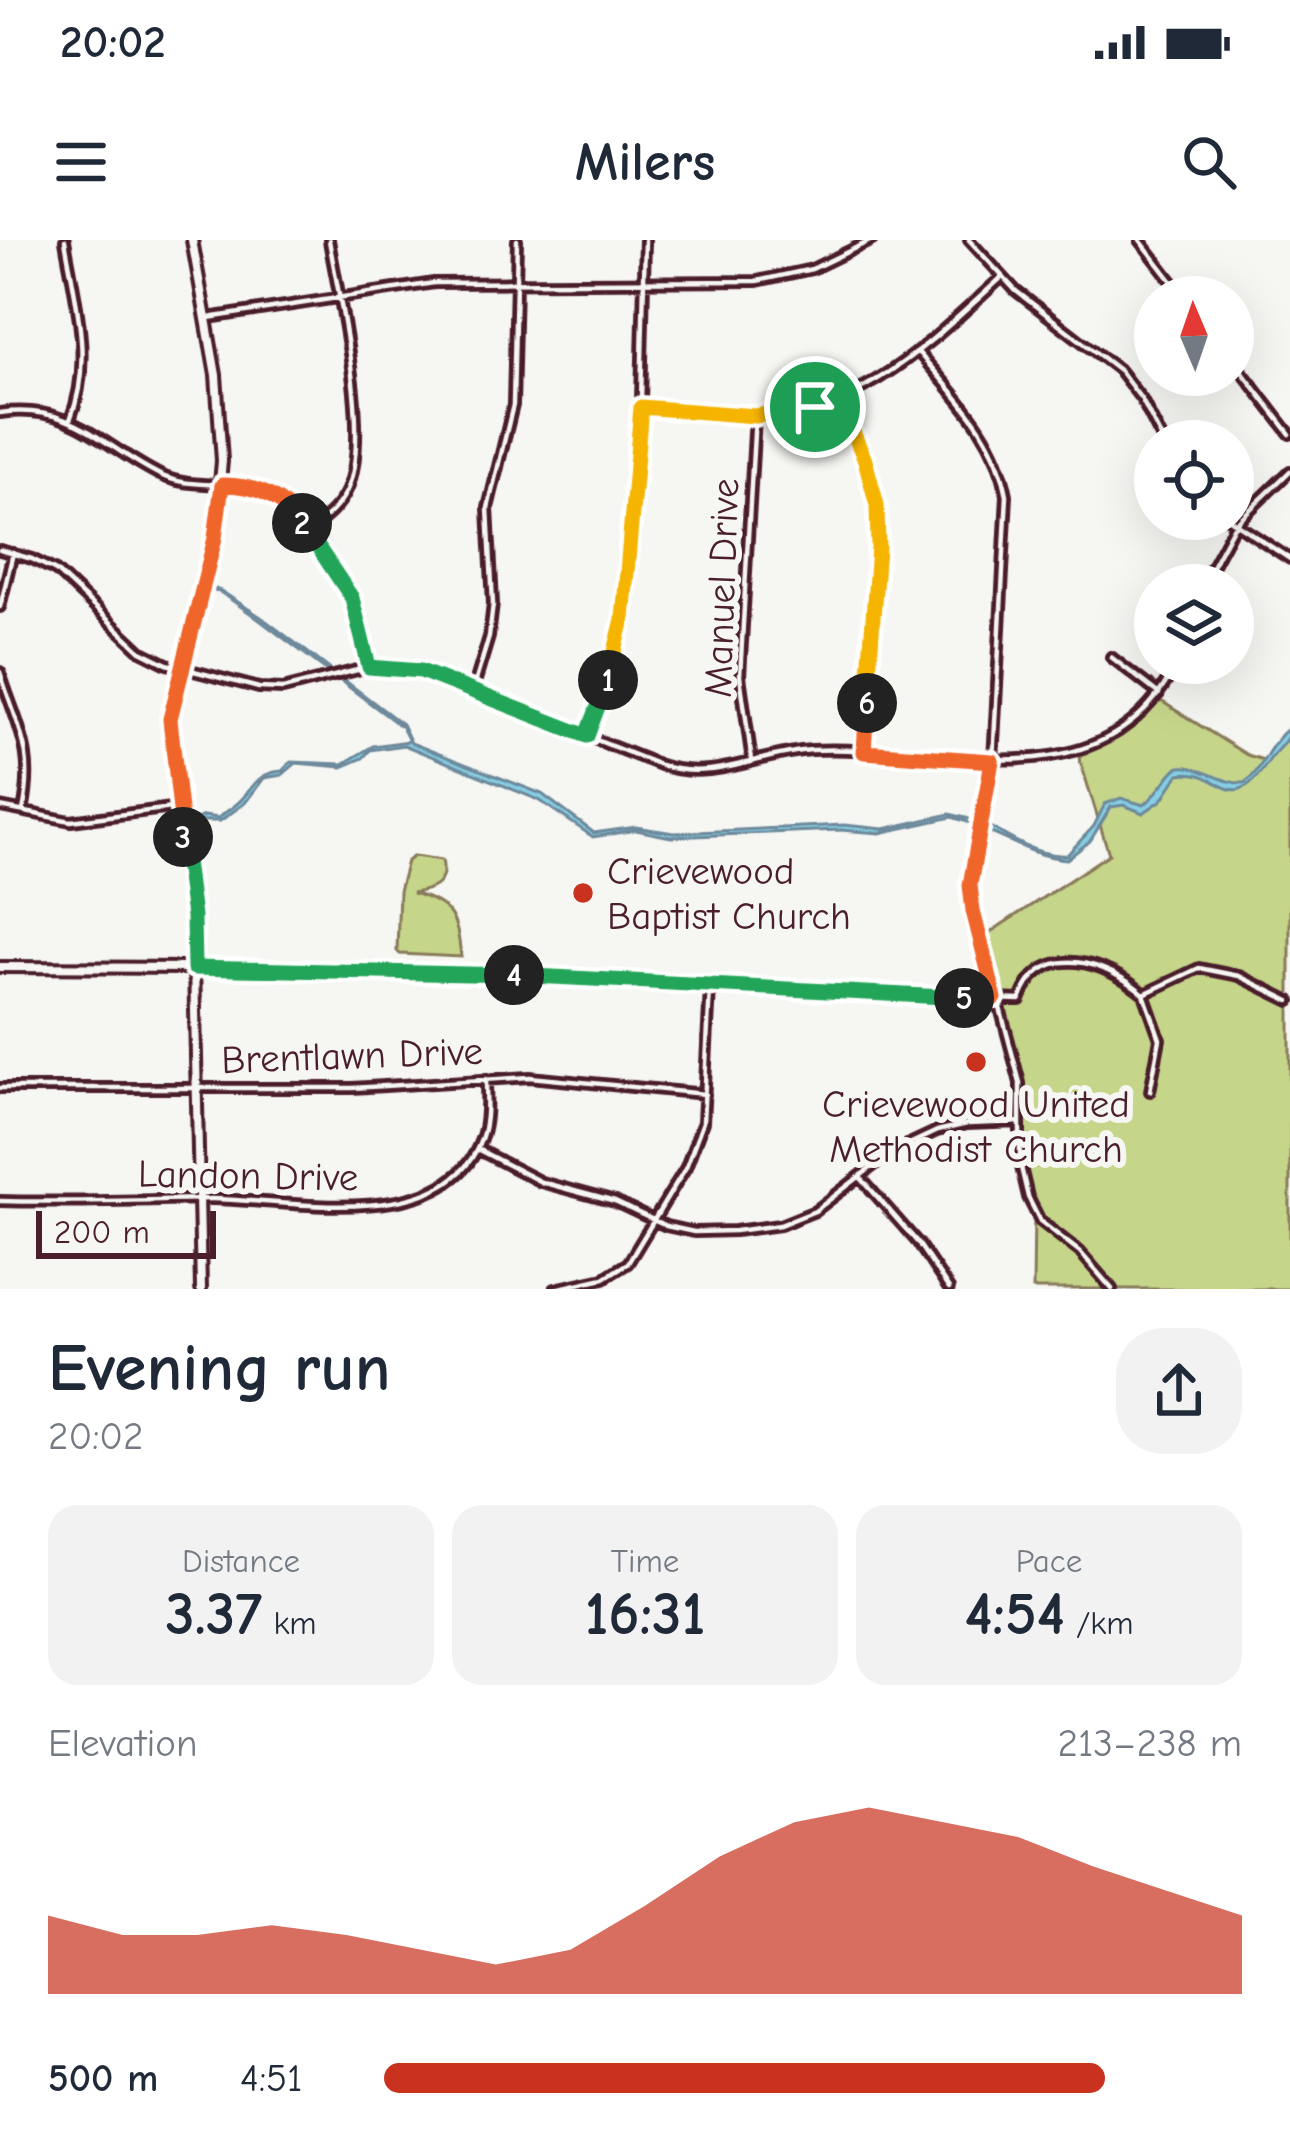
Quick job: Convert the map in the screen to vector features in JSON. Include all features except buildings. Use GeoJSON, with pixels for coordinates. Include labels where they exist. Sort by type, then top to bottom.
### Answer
{"type":"FeatureCollection","features":[{"type":"Feature","properties":{"kind":"street"},"geometry":{"type":"LineString","coordinates":[[64,240],[83,363],[70,420]]}},
{"type":"Feature","properties":{"kind":"street"},"geometry":{"type":"LineString","coordinates":[[193,240],[216,375],[222,485],[215,538],[169,728],[193,917],[201,1289]]}},
{"type":"Feature","properties":{"kind":"street"},"geometry":{"type":"LineString","coordinates":[[309,531],[341,501],[353,469],[352,380],[329,240]]}},
{"type":"Feature","properties":{"kind":"street"},"geometry":{"type":"LineString","coordinates":[[472,690],[492,622],[488,511],[513,405],[517,240]]}},
{"type":"Feature","properties":{"kind":"street"},"geometry":{"type":"LineString","coordinates":[[587,736],[614,663],[623,619],[641,407],[645,240]]}},
{"type":"Feature","properties":{"kind":"street"},"geometry":{"type":"LineString","coordinates":[[208,318],[434,283],[732,283],[777,278],[820,266],[872,240]]}},
{"type":"Feature","properties":{"kind":"street"},"geometry":{"type":"LineString","coordinates":[[969,240],[1001,278],[1120,371],[1152,420]]}},
{"type":"Feature","properties":{"kind":"street"},"geometry":{"type":"LineString","coordinates":[[1140,240],[1168,276]]}},
{"type":"Feature","properties":{"kind":"street"},"geometry":{"type":"LineString","coordinates":[[641,407],[755,416],[839,400],[878,381],[918,352],[1001,278]]}},
{"type":"Feature","properties":{"kind":"street"},"geometry":{"type":"LineString","coordinates":[[918,352],[984,432],[1006,488],[1008,524],[992,761],[970,885],[1021,1087],[1022,1174],[1034,1212],[1112,1289]]}},
{"type":"Feature","properties":{"kind":"street"},"geometry":{"type":"LineString","coordinates":[[1254,387],[1290,434]]}},
{"type":"Feature","properties":{"kind":"street"},"geometry":{"type":"LineString","coordinates":[[839,400],[873,486],[878,517],[864,752]]}},
{"type":"Feature","properties":{"kind":"street"},"geometry":{"type":"LineString","coordinates":[[0,413],[36,412],[70,420],[166,478],[252,488],[274,496],[309,531],[352,598],[369,667]]}},
{"type":"Feature","properties":{"kind":"street","name":"Manuel Drive"},"geometry":{"type":"LineString","coordinates":[[752,761],[740,676],[755,416]]}},
{"type":"Feature","properties":{"kind":"street"},"geometry":{"type":"LineString","coordinates":[[1254,502],[1290,471]]}},
{"type":"Feature","properties":{"kind":"street"},"geometry":{"type":"LineString","coordinates":[[1254,535],[1290,559]]}},
{"type":"Feature","properties":{"kind":"street"},"geometry":{"type":"LineString","coordinates":[[0,550],[61,575],[141,652],[181,669],[273,689],[302,687],[369,667],[421,671],[689,772],[807,750],[992,761],[1048,758],[1097,743],[1130,723],[1165,684]]}},
{"type":"Feature","properties":{"kind":"street"},"geometry":{"type":"LineString","coordinates":[[0,608],[14,553]]}},
{"type":"Feature","properties":{"kind":"street"},"geometry":{"type":"LineString","coordinates":[[1111,657],[1159,694]]}},
{"type":"Feature","properties":{"kind":"street"},"geometry":{"type":"LineString","coordinates":[[0,672],[28,754],[23,813]]}},
{"type":"Feature","properties":{"kind":"street"},"geometry":{"type":"LineString","coordinates":[[0,807],[89,820],[179,808]]}},
{"type":"Feature","properties":{"kind":"street"},"geometry":{"type":"LineString","coordinates":[[0,967],[561,976],[710,988],[1020,1000],[1025,988],[1045,970],[1075,962],[1113,970],[1144,994],[1160,1039],[1150,1090]]}},
{"type":"Feature","properties":{"kind":"street"},"geometry":{"type":"LineString","coordinates":[[1144,994],[1199,968],[1239,976],[1290,1001]]}},
{"type":"Feature","properties":{"kind":"street"},"geometry":{"type":"LineString","coordinates":[[555,1289],[614,1274],[632,1258],[694,1150],[705,1094],[710,988]]}},
{"type":"Feature","properties":{"kind":"street"},"geometry":{"type":"LineString","coordinates":[[486,1078],[485,1126],[477,1149],[541,1182],[623,1205],[656,1221],[706,1232],[772,1227],[821,1208],[896,1149],[937,1131],[968,1124],[1020,1122]]}},
{"type":"Feature","properties":{"kind":"street","name":"Brentlawn Drive"},"geometry":{"type":"LineString","coordinates":[[0,1088],[352,1088],[555,1078],[705,1094]]}},
{"type":"Feature","properties":{"kind":"street","name":"Landon Drive"},"geometry":{"type":"LineString","coordinates":[[0,1201],[381,1205],[446,1181],[477,1149]]}},
{"type":"Feature","properties":{"kind":"street"},"geometry":{"type":"LineString","coordinates":[[860,1177],[918,1243],[949,1289]]}},
{"type":"Feature","properties":{"kind":"green space"},"geometry":{"type":"Polygon","coordinates":[[[1161,701],[1247,755],[1267,761],[1290,731],[1290,1289],[1033,1289],[1034,1212],[1022,1174],[1021,1087],[980,939],[1109,854],[1079,757],[1122,736],[1161,701]]]}},
{"type":"Feature","properties":{"kind":"green space"},"geometry":{"type":"Polygon","coordinates":[[[414,856],[442,860],[440,881],[412,893],[436,902],[450,914],[461,957],[397,951],[399,891],[407,861],[414,856]]]}},
{"type":"Feature","properties":{"kind":"water"},"geometry":{"type":"Polygon","coordinates":[[[209,587],[261,617],[402,724],[411,743],[542,794],[594,833],[636,827],[674,833],[844,825],[884,829],[950,814],[978,821],[977,825],[952,817],[880,833],[840,830],[671,837],[636,830],[593,837],[539,800],[404,745],[370,750],[342,767],[296,763],[282,775],[264,778],[245,803],[220,821],[188,826],[187,822],[204,816],[218,818],[262,777],[282,771],[291,762],[343,764],[373,746],[409,741],[402,727],[209,587]]]}},
{"type":"Feature","properties":{"kind":"water"},"geometry":{"type":"Polygon","coordinates":[[[1290,727],[1285,741],[1245,787],[1235,790],[1206,777],[1179,774],[1162,800],[1143,813],[1124,805],[1111,807],[1090,841],[1067,859],[1036,853],[987,831],[988,825],[1036,850],[1067,855],[1094,826],[1105,804],[1121,798],[1144,805],[1177,768],[1244,783],[1290,727]]]}},
{"type":"Feature","properties":{"kind":"place","name":"Crievewood Baptist Church"},"geometry":{"type":"Point","coordinates":[583,893]}},
{"type":"Feature","properties":{"kind":"place","name":"Crievewood United Methodist Church"},"geometry":{"type":"Point","coordinates":[976,1062]}},
{"type":"Feature","properties":{"kind":"route"},"geometry":{"type":"LineString","coordinates":[[839,400],[865,460],[877,505],[864,752],[992,761],[970,885],[995,998],[710,988],[561,976],[194,968],[193,917],[169,728],[215,538],[222,485],[274,496],[313,536],[352,598],[369,667],[421,671],[587,736],[614,663],[623,619],[641,407],[755,416],[815,407],[839,400]]}}]}
